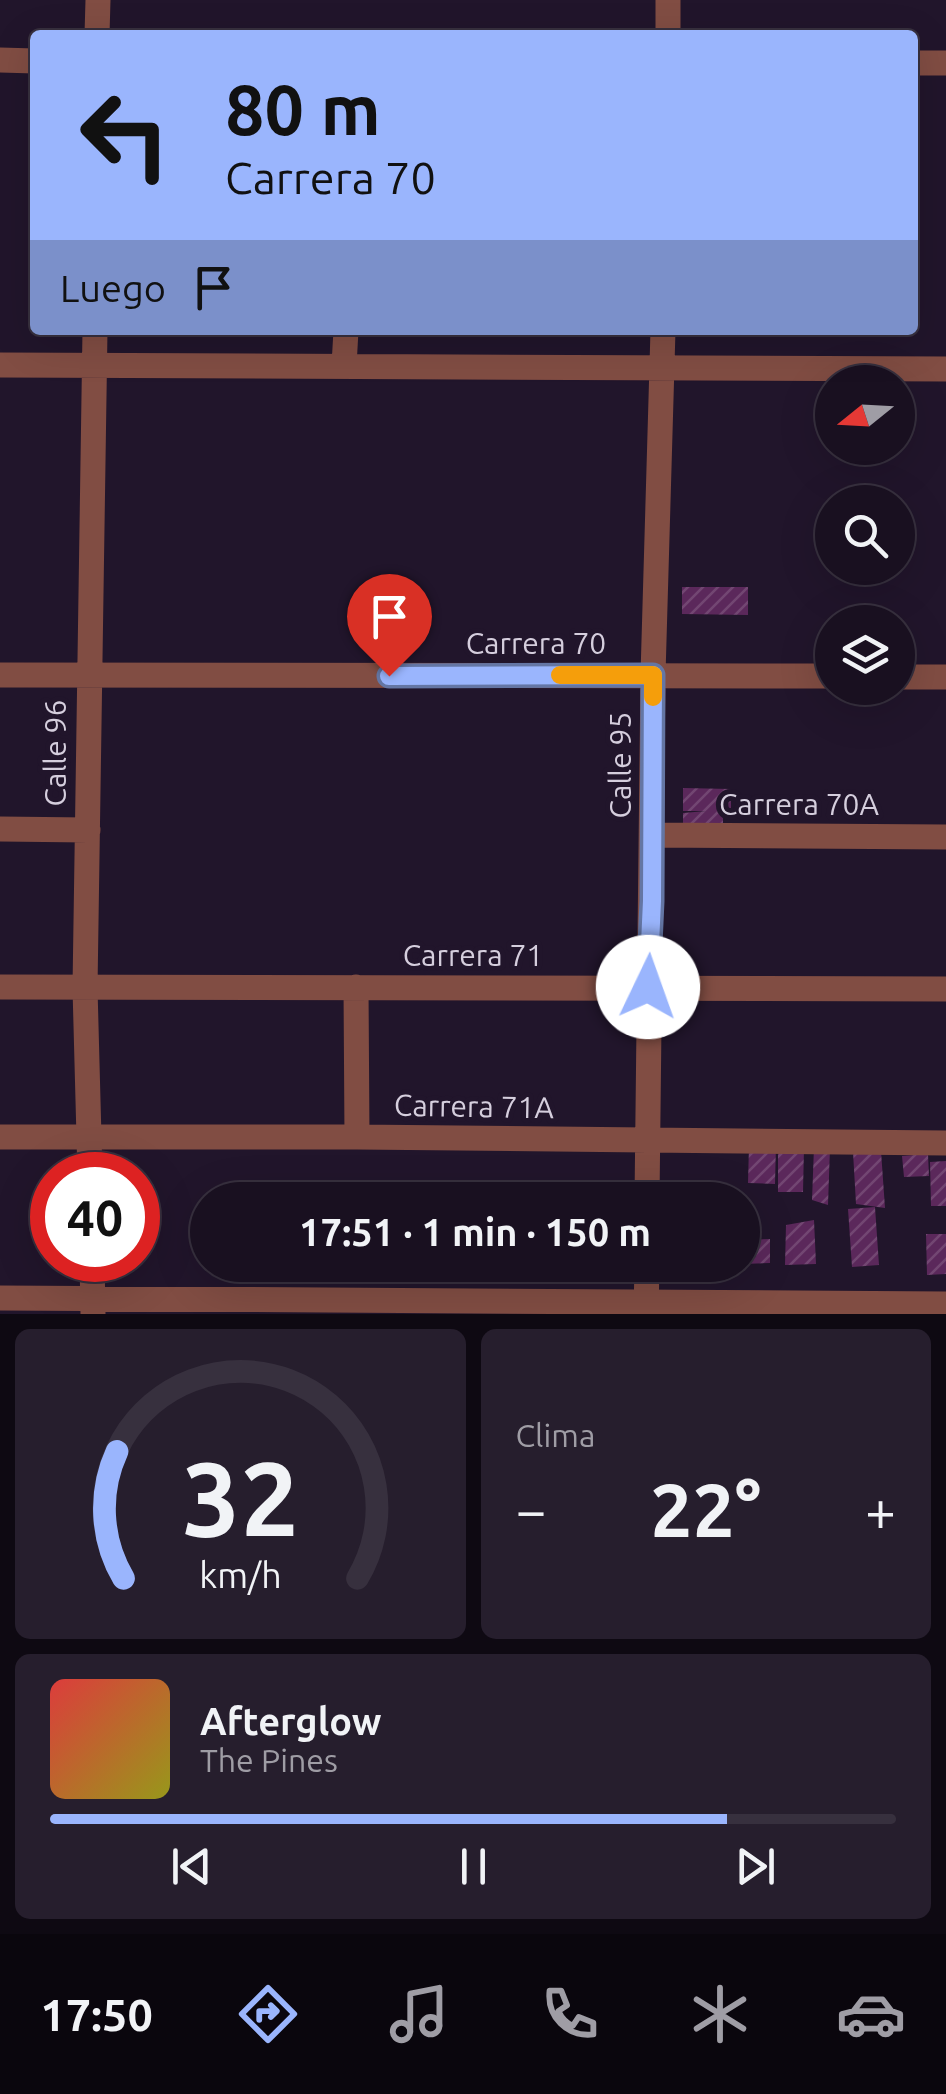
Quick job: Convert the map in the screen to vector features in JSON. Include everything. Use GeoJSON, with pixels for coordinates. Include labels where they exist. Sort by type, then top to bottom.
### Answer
{"type":"FeatureCollection","features":[{"type":"Feature","properties":{"kind":"street"},"geometry":{"type":"LineString","coordinates":[[97,30],[98,0]]}},
{"type":"Feature","properties":{"kind":"street"},"geometry":{"type":"LineString","coordinates":[[668,0],[668,30]]}},
{"type":"Feature","properties":{"kind":"street"},"geometry":{"type":"LineString","coordinates":[[0,60],[30,61]]}},
{"type":"Feature","properties":{"kind":"street"},"geometry":{"type":"LineString","coordinates":[[918,63],[946,64]]}},
{"type":"Feature","properties":{"kind":"street","name":"Calle 96"},"geometry":{"type":"LineString","coordinates":[[89,1152],[85,988],[95,335]]}},
{"type":"Feature","properties":{"kind":"street"},"geometry":{"type":"LineString","coordinates":[[344,366],[346,335]]}},
{"type":"Feature","properties":{"kind":"street","name":"Calle 95"},"geometry":{"type":"LineString","coordinates":[[647,1182],[653,675],[663,335]]}},
{"type":"Feature","properties":{"kind":"street"},"geometry":{"type":"LineString","coordinates":[[0,365],[946,369]]}},
{"type":"Feature","properties":{"kind":"street","name":"Carrera 70"},"geometry":{"type":"LineString","coordinates":[[0,675],[815,676]]}},
{"type":"Feature","properties":{"kind":"street"},"geometry":{"type":"LineString","coordinates":[[915,677],[946,678]]}},
{"type":"Feature","properties":{"kind":"street"},"geometry":{"type":"LineString","coordinates":[[0,828],[88,830]]}},
{"type":"Feature","properties":{"kind":"street","name":"Carrera 70A"},"geometry":{"type":"LineString","coordinates":[[652,836],[946,837]]}},
{"type":"Feature","properties":{"kind":"street","name":"Carrera 71"},"geometry":{"type":"LineString","coordinates":[[0,987],[946,989]]}},
{"type":"Feature","properties":{"kind":"street"},"geometry":{"type":"LineString","coordinates":[[356,988],[357,1136]]}},
{"type":"Feature","properties":{"kind":"street","name":"Carrera 71A"},"geometry":{"type":"LineString","coordinates":[[0,1137],[357,1136],[946,1143]]}},
{"type":"Feature","properties":{"kind":"street"},"geometry":{"type":"LineString","coordinates":[[92,1282],[93,1307]]}},
{"type":"Feature","properties":{"kind":"street"},"geometry":{"type":"LineString","coordinates":[[646,1308],[647,1282]]}},
{"type":"Feature","properties":{"kind":"street"},"geometry":{"type":"LineString","coordinates":[[0,1298],[93,1307],[946,1304]]}},
{"type":"Feature","properties":{"kind":"building"},"geometry":{"type":"Polygon","coordinates":[[[682,587],[748,587],[748,615],[682,614],[682,587]]]}},
{"type":"Feature","properties":{"kind":"building"},"geometry":{"type":"Polygon","coordinates":[[[683,788],[731,789],[731,811],[723,811],[723,828],[683,828],[683,813],[706,811],[683,811],[683,788]]]}},
{"type":"Feature","properties":{"kind":"building"},"geometry":{"type":"Polygon","coordinates":[[[749,1145],[776,1145],[775,1184],[748,1182],[749,1145]]]}},
{"type":"Feature","properties":{"kind":"building"},"geometry":{"type":"Polygon","coordinates":[[[814,1147],[830,1148],[828,1205],[812,1200],[814,1147]]]}},
{"type":"Feature","properties":{"kind":"building"},"geometry":{"type":"Polygon","coordinates":[[[778,1148],[804,1148],[803,1192],[778,1192],[778,1148]]]}},
{"type":"Feature","properties":{"kind":"building"},"geometry":{"type":"Polygon","coordinates":[[[881,1151],[885,1208],[856,1204],[853,1152],[881,1151]]]}},
{"type":"Feature","properties":{"kind":"building"},"geometry":{"type":"Polygon","coordinates":[[[928,1154],[929,1176],[904,1177],[902,1156],[928,1154]]]}},
{"type":"Feature","properties":{"kind":"building"},"geometry":{"type":"Polygon","coordinates":[[[946,1161],[946,1206],[931,1206],[930,1162],[946,1161]]]}},
{"type":"Feature","properties":{"kind":"building"},"geometry":{"type":"Polygon","coordinates":[[[875,1207],[879,1265],[852,1267],[848,1209],[875,1207]]]}},
{"type":"Feature","properties":{"kind":"building"},"geometry":{"type":"Polygon","coordinates":[[[814,1220],[816,1264],[785,1265],[786,1225],[814,1220]]]}},
{"type":"Feature","properties":{"kind":"building"},"geometry":{"type":"Polygon","coordinates":[[[926,1234],[946,1234],[946,1274],[927,1275],[926,1234]]]}},
{"type":"Feature","properties":{"kind":"building"},"geometry":{"type":"Polygon","coordinates":[[[760,1239],[770,1239],[770,1263],[760,1263],[760,1239]]]}},
{"type":"Feature","properties":{"kind":"slow traffic"},"geometry":{"type":"LineString","coordinates":[[560,675],[653,675],[653,697]]}},
{"type":"Feature","properties":{"kind":"route"},"geometry":{"type":"LineString","coordinates":[[389,676],[653,675],[648,987]]}}]}
